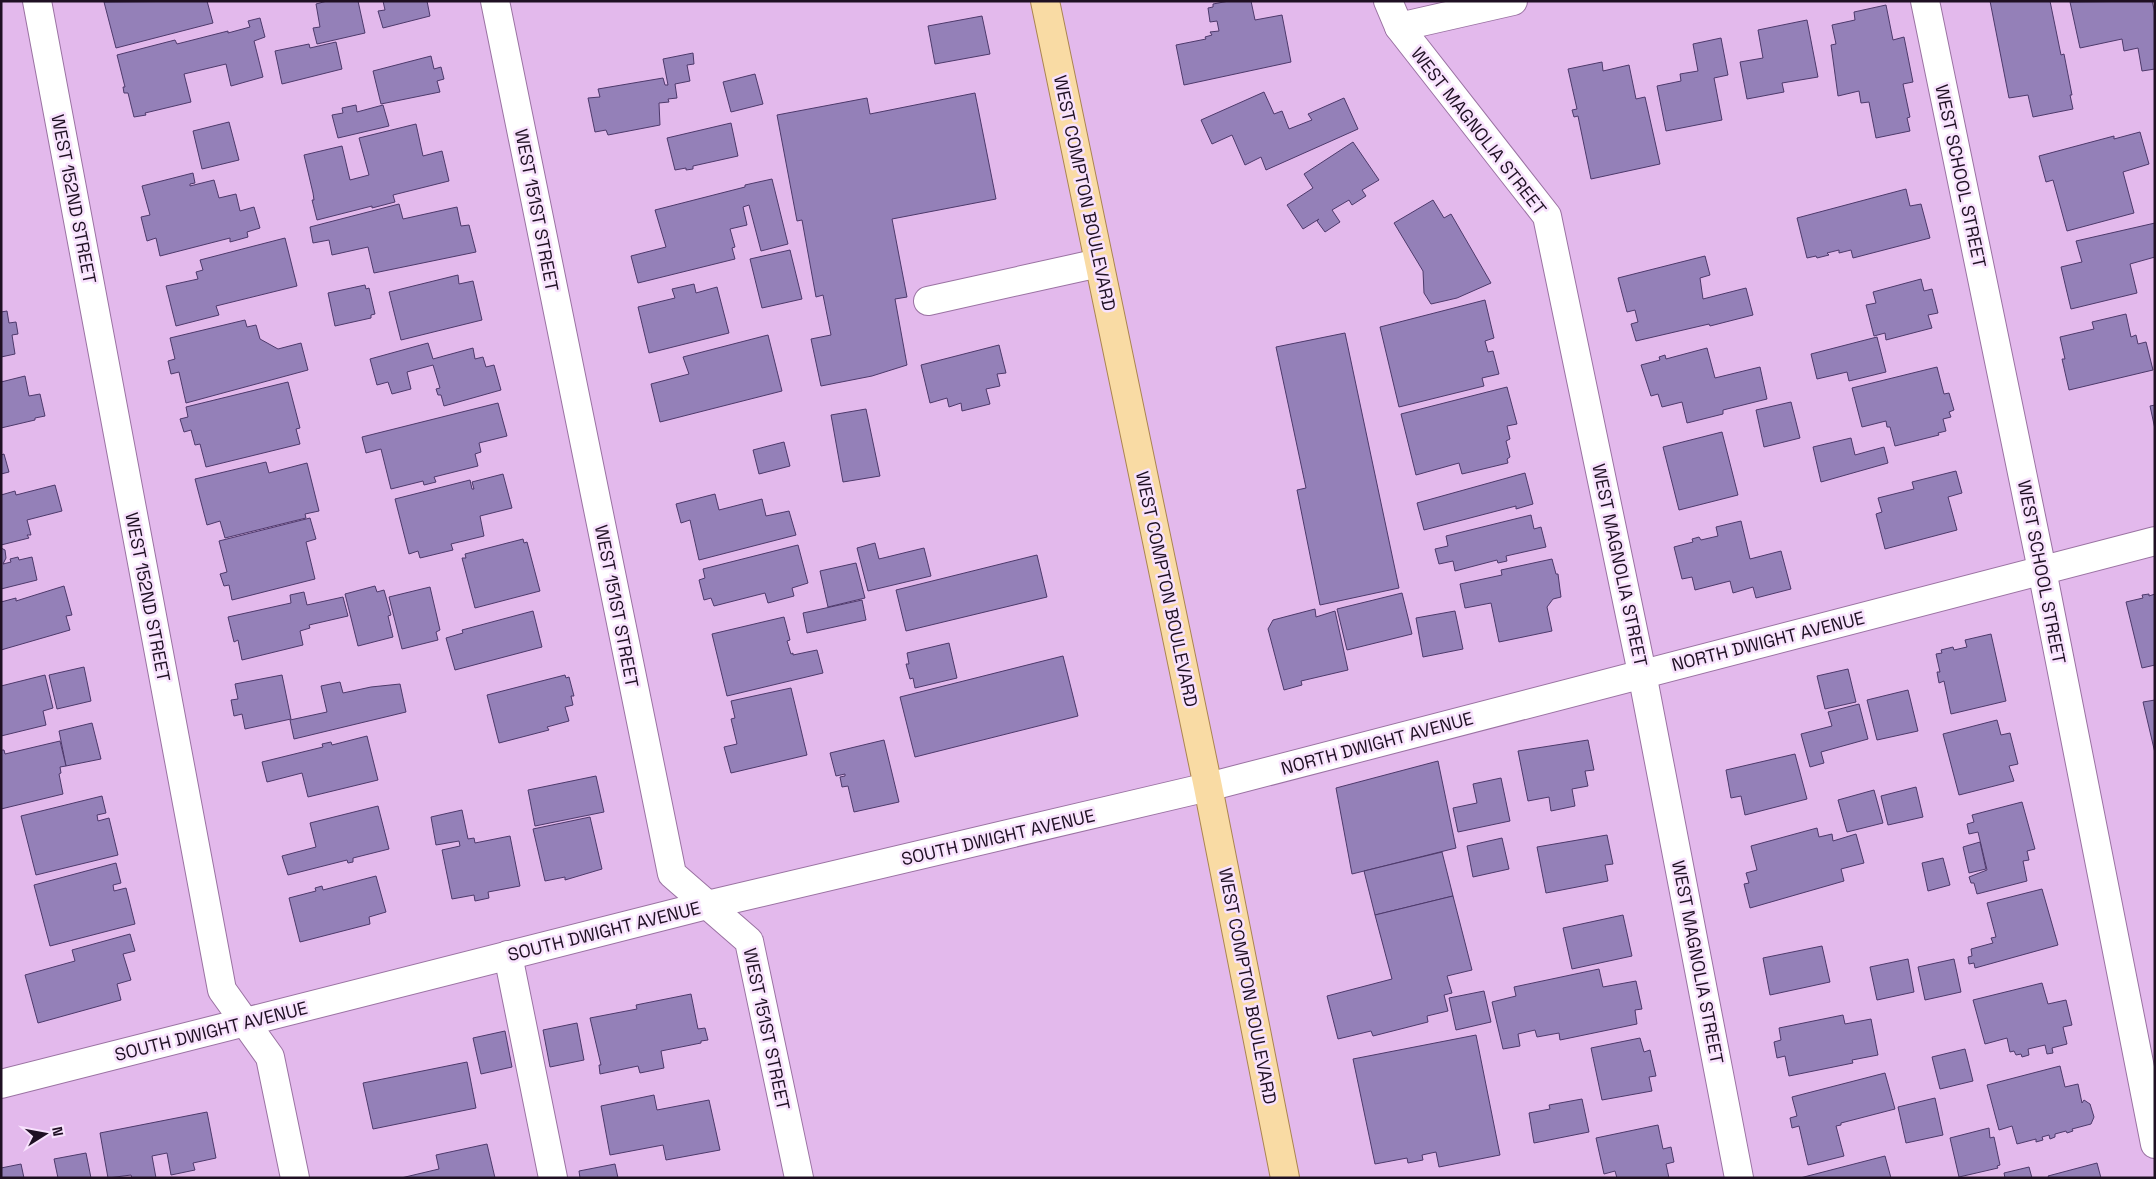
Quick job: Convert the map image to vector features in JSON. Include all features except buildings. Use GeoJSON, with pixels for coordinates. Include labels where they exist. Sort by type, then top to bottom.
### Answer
{"type":"FeatureCollection","features":[{"type":"Feature","properties":{"kind":"main road","name":"WEST COMPTON BOULEVARD"},"geometry":{"type":"LineString","coordinates":[[1045,1],[1208,787],[1286,1178]]}},
{"type":"Feature","properties":{"kind":"street","name":"WEST 152ND STREET"},"geometry":{"type":"LineString","coordinates":[[36,1],[222,990],[270,1057],[295,1178]]}},
{"type":"Feature","properties":{"kind":"street","name":"WEST 151ST STREET"},"geometry":{"type":"LineString","coordinates":[[495,1],[672,874],[749,941],[799,1178]]}},
{"type":"Feature","properties":{"kind":"street","name":"WEST MAGNOLIA STREET"},"geometry":{"type":"LineString","coordinates":[[1388,1],[1399,27],[1548,216],[1642,673],[1739,1178]]}},
{"type":"Feature","properties":{"kind":"street"},"geometry":{"type":"LineString","coordinates":[[1399,27],[1514,1]]}},
{"type":"Feature","properties":{"kind":"street","name":"WEST SCHOOL STREET"},"geometry":{"type":"LineString","coordinates":[[1925,1],[2042,570],[2155,1144]]}},
{"type":"Feature","properties":{"kind":"street"},"geometry":{"type":"LineString","coordinates":[[928,301],[1100,264]]}},
{"type":"Feature","properties":{"kind":"street","name":"NORTH DWIGHT AVENUE"},"geometry":{"type":"LineString","coordinates":[[1208,787],[2155,541]]}},
{"type":"Feature","properties":{"kind":"street","name":"SOUTH DWIGHT AVENUE"},"geometry":{"type":"LineString","coordinates":[[1,1084],[707,905],[1208,787]]}},
{"type":"Feature","properties":{"kind":"street"},"geometry":{"type":"LineString","coordinates":[[508,955],[554,1178]]}}]}
